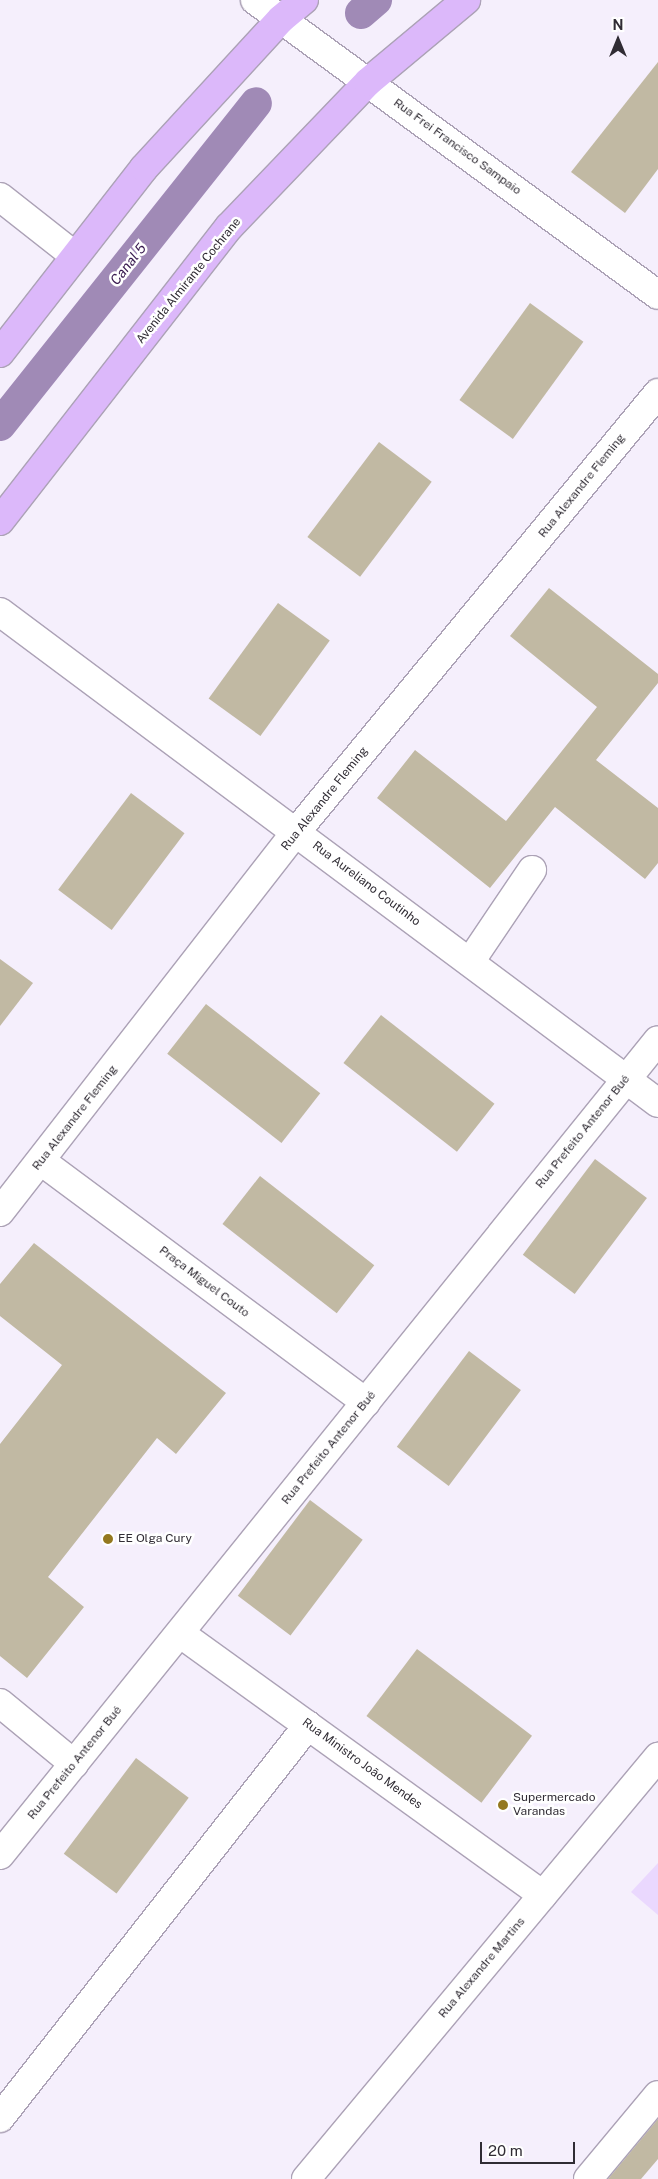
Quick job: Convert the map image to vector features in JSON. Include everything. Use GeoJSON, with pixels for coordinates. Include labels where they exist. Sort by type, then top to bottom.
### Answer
{"type":"FeatureCollection","features":[{"type":"Feature","properties":{"kind":"main road"},"geometry":{"type":"LineString","coordinates":[[0,353],[144,168],[304,0]]}},
{"type":"Feature","properties":{"kind":"main road","name":"Avenida Almirante Cochrane"},"geometry":{"type":"LineString","coordinates":[[0,522],[229,228],[359,75],[466,0]]}},
{"type":"Feature","properties":{"kind":"street","name":"Rua Frei Francisco Sampaio"},"geometry":{"type":"LineString","coordinates":[[255,0],[658,294]]}},
{"type":"Feature","properties":{"kind":"street"},"geometry":{"type":"LineString","coordinates":[[0,196],[75,256]]}},
{"type":"Feature","properties":{"kind":"street","name":"Rua Alexandre Fleming"},"geometry":{"type":"LineString","coordinates":[[0,1212],[296,832],[658,393]]}},
{"type":"Feature","properties":{"kind":"street","name":"Rua Aureliano Coutinho"},"geometry":{"type":"LineString","coordinates":[[0,612],[658,1103]]}},
{"type":"Feature","properties":{"kind":"street"},"geometry":{"type":"LineString","coordinates":[[470,962],[532,870]]}},
{"type":"Feature","properties":{"kind":"street","name":"Rua Prefeito Antenor Bué"},"geometry":{"type":"LineString","coordinates":[[0,1856],[181,1634],[658,1040]]}},
{"type":"Feature","properties":{"kind":"street","name":"Praça Miguel Couto"},"geometry":{"type":"LineString","coordinates":[[41,1161],[366,1402]]}},
{"type":"Feature","properties":{"kind":"street","name":"Rua Ministro João Mendes"},"geometry":{"type":"LineString","coordinates":[[181,1634],[543,1895]]}},
{"type":"Feature","properties":{"kind":"street"},"geometry":{"type":"LineString","coordinates":[[0,1703],[74,1764]]}},
{"type":"Feature","properties":{"kind":"street"},"geometry":{"type":"LineString","coordinates":[[0,2118],[308,1725]]}},
{"type":"Feature","properties":{"kind":"street","name":"Rua Alexandre Martins"},"geometry":{"type":"LineString","coordinates":[[306,2179],[543,1895],[652,1775]]}},
{"type":"Feature","properties":{"kind":"street"},"geometry":{"type":"LineString","coordinates":[[588,2179],[658,2095]]}},
{"type":"Feature","properties":{"kind":"shaded area"},"geometry":{"type":"Polygon","coordinates":[[[658,1863],[658,1915],[631,1892],[658,1863]]]}},
{"type":"Feature","properties":{"kind":"building"},"geometry":{"type":"Polygon","coordinates":[[[658,62],[658,169],[625,213],[571,172],[658,62]]]}},
{"type":"Feature","properties":{"kind":"building"},"geometry":{"type":"Polygon","coordinates":[[[530,303],[583,342],[513,439],[459,400],[530,303]]]}},
{"type":"Feature","properties":{"kind":"building"},"geometry":{"type":"Polygon","coordinates":[[[379,442],[432,482],[360,577],[307,537],[379,442]]]}},
{"type":"Feature","properties":{"kind":"building"},"geometry":{"type":"Polygon","coordinates":[[[549,588],[658,674],[658,683],[596,760],[658,808],[658,863],[645,879],[555,807],[490,888],[377,798],[415,750],[506,821],[597,707],[510,636],[549,588]]]}},
{"type":"Feature","properties":{"kind":"building"},"geometry":{"type":"Polygon","coordinates":[[[278,603],[330,641],[260,736],[209,698],[278,603]]]}},
{"type":"Feature","properties":{"kind":"building"},"geometry":{"type":"Polygon","coordinates":[[[131,793],[185,833],[112,930],[58,890],[131,793]]]}},
{"type":"Feature","properties":{"kind":"building"},"geometry":{"type":"Polygon","coordinates":[[[0,959],[33,983],[0,1026],[0,959]]]}},
{"type":"Feature","properties":{"kind":"building"},"geometry":{"type":"Polygon","coordinates":[[[206,1004],[320,1093],[281,1143],[167,1054],[206,1004]]]}},
{"type":"Feature","properties":{"kind":"building"},"geometry":{"type":"Polygon","coordinates":[[[381,1015],[494,1104],[457,1152],[343,1063],[381,1015]]]}},
{"type":"Feature","properties":{"kind":"building"},"geometry":{"type":"Polygon","coordinates":[[[595,1159],[647,1198],[575,1294],[523,1255],[595,1159]]]}},
{"type":"Feature","properties":{"kind":"building"},"geometry":{"type":"Polygon","coordinates":[[[260,1176],[374,1265],[337,1313],[222,1224],[260,1176]]]}},
{"type":"Feature","properties":{"kind":"building"},"geometry":{"type":"Polygon","coordinates":[[[34,1243],[226,1393],[176,1454],[157,1438],[48,1577],[84,1607],[27,1678],[0,1656],[0,1444],[62,1365],[0,1316],[0,1284],[34,1243]]]}},
{"type":"Feature","properties":{"kind":"building"},"geometry":{"type":"Polygon","coordinates":[[[469,1351],[521,1390],[449,1486],[397,1447],[469,1351]]]}},
{"type":"Feature","properties":{"kind":"building"},"geometry":{"type":"Polygon","coordinates":[[[310,1500],[363,1540],[290,1636],[238,1596],[310,1500]]]}},
{"type":"Feature","properties":{"kind":"building"},"geometry":{"type":"Polygon","coordinates":[[[417,1649],[532,1736],[481,1803],[366,1716],[417,1649]]]}},
{"type":"Feature","properties":{"kind":"building"},"geometry":{"type":"Polygon","coordinates":[[[136,1758],[189,1798],[116,1894],[64,1854],[136,1758]]]}},
{"type":"Feature","properties":{"kind":"building"},"geometry":{"type":"Polygon","coordinates":[[[658,2119],[658,2159],[641,2179],[608,2179],[658,2119]]]}},
{"type":"Feature","properties":{"kind":"waterway","name":"Canal 5"},"geometry":{"type":"LineString","coordinates":[[361,13],[376,0]]}},
{"type":"Feature","properties":{"kind":"waterway","name":"Canal 5"},"geometry":{"type":"LineString","coordinates":[[0,425],[256,103]]}},
{"type":"Feature","properties":{"kind":"place","name":"EE Olga Cury"},"geometry":{"type":"Point","coordinates":[108,1539]}},
{"type":"Feature","properties":{"kind":"place","name":"Supermercado Varandas"},"geometry":{"type":"Point","coordinates":[503,1805]}}]}
